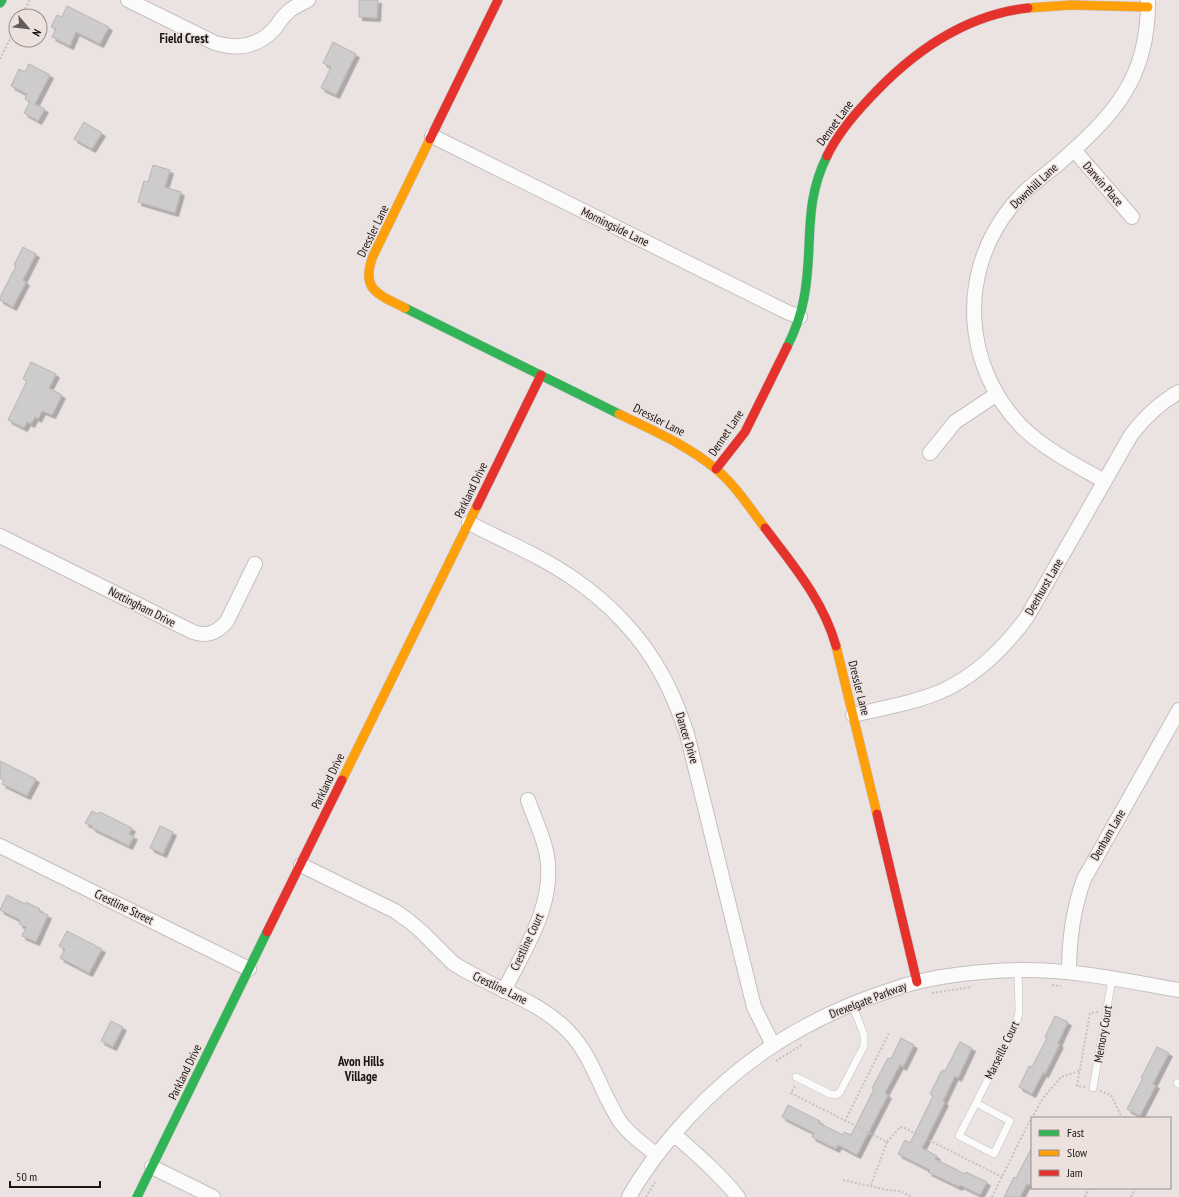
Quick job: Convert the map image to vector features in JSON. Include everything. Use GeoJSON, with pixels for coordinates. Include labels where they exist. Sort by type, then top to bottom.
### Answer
{"type":"FeatureCollection","features":[{"type":"Feature","properties":{"kind":"street"},"geometry":{"type":"LineString","coordinates":[[128,0],[215,43],[239,47],[262,39],[275,28],[287,6],[308,0]]}},
{"type":"Feature","properties":{"kind":"street","name":"Dressler Lane"},"geometry":{"type":"LineString","coordinates":[[498,0],[368,268],[370,286],[382,296],[686,447],[716,469],[729,482],[806,582],[821,607],[836,644],[917,982]]}},
{"type":"Feature","properties":{"kind":"street","name":"Downhill Lane"},"geometry":{"type":"LineString","coordinates":[[1104,481],[1048,447],[1033,436],[1013,417],[997,394],[984,367],[976,334],[974,295],[981,263],[990,239],[1011,207],[1024,193],[1102,124],[1121,100],[1142,51],[1146,35],[1148,4]]}},
{"type":"Feature","properties":{"kind":"street","name":"Dennet Lane"},"geometry":{"type":"LineString","coordinates":[[716,469],[732,451],[744,432],[789,343],[800,317],[806,286],[809,222],[814,190],[819,173],[832,146],[844,127],[896,70],[912,56],[943,36],[975,20],[1002,12],[1045,6],[1148,4]]}},
{"type":"Feature","properties":{"kind":"street","name":"Morningside Lane"},"geometry":{"type":"LineString","coordinates":[[432,136],[787,312],[800,317]]}},
{"type":"Feature","properties":{"kind":"street","name":"Darwin Place"},"geometry":{"type":"LineString","coordinates":[[1074,150],[1132,217]]}},
{"type":"Feature","properties":{"kind":"street","name":"Parkland Drive"},"geometry":{"type":"LineString","coordinates":[[137,1197],[541,375]]}},
{"type":"Feature","properties":{"kind":"street","name":"Deerhurst Lane"},"geometry":{"type":"LineString","coordinates":[[853,715],[911,701],[942,691],[976,670],[1006,644],[1027,617],[1123,447],[1140,422],[1165,400],[1179,392]]}},
{"type":"Feature","properties":{"kind":"street"},"geometry":{"type":"LineString","coordinates":[[930,453],[955,422],[997,394]]}},
{"type":"Feature","properties":{"kind":"street","name":"Dancer Drive"},"geometry":{"type":"LineString","coordinates":[[469,523],[543,560],[574,578],[610,608],[624,622],[645,648],[662,674],[680,713],[687,734],[754,1007],[773,1045]]}},
{"type":"Feature","properties":{"kind":"street","name":"Nottingham Drive"},"geometry":{"type":"LineString","coordinates":[[0,536],[201,635],[216,632],[222,628],[227,621],[255,564]]}},
{"type":"Feature","properties":{"kind":"street","name":"Denham Lane"},"geometry":{"type":"LineString","coordinates":[[1069,972],[1069,958],[1075,906],[1084,879],[1179,710]]}},
{"type":"Feature","properties":{"kind":"street","name":"Crestline Court"},"geometry":{"type":"LineString","coordinates":[[504,991],[539,922],[545,902],[548,881],[547,854],[528,800]]}},
{"type":"Feature","properties":{"kind":"street","name":"Crestline Street"},"geometry":{"type":"LineString","coordinates":[[0,846],[249,969]]}},
{"type":"Feature","properties":{"kind":"street","name":"Crestline Lane"},"geometry":{"type":"LineString","coordinates":[[301,865],[395,911],[422,932],[453,963],[504,991],[545,1011],[569,1031],[589,1060],[614,1112],[621,1123],[640,1142],[658,1155]]}},
{"type":"Feature","properties":{"kind":"street","name":"Drexelgate Parkway"},"geometry":{"type":"LineString","coordinates":[[629,1197],[674,1134],[708,1097],[723,1084],[773,1045],[814,1021],[852,1004],[917,982],[965,974],[1018,970],[1069,972],[1179,990]]}},
{"type":"Feature","properties":{"kind":"street"},"geometry":{"type":"LineString","coordinates":[[674,1134],[710,1167],[738,1197]]}},
{"type":"Feature","properties":{"kind":"street"},"geometry":{"type":"LineString","coordinates":[[152,1167],[213,1197]]}},
{"type":"Feature","properties":{"kind":"lane","name":"Marseille Court"},"geometry":{"type":"LineString","coordinates":[[976,1104],[1010,1121],[994,1154],[959,1136],[1017,1021],[1019,1012],[1018,970]]}},
{"type":"Feature","properties":{"kind":"lane","name":"Memory Court"},"geometry":{"type":"LineString","coordinates":[[1093,1088],[1112,979]]}},
{"type":"Feature","properties":{"kind":"lane"},"geometry":{"type":"LineString","coordinates":[[797,1078],[830,1094],[836,1095],[840,1092],[864,1046],[864,1035],[852,1004]]}},
{"type":"Feature","properties":{"kind":"path"},"geometry":{"type":"LineString","coordinates":[[0,59],[8,43]]}},
{"type":"Feature","properties":{"kind":"path"},"geometry":{"type":"LineString","coordinates":[[930,994],[975,987]]}},
{"type":"Feature","properties":{"kind":"path"},"geometry":{"type":"LineString","coordinates":[[845,1121],[889,1034]]}},
{"type":"Feature","properties":{"kind":"path"},"geometry":{"type":"LineString","coordinates":[[771,1064],[808,1041]]}},
{"type":"Feature","properties":{"kind":"path"},"geometry":{"type":"LineString","coordinates":[[1032,1117],[1044,1097],[1061,1077],[1079,1072]]}},
{"type":"Feature","properties":{"kind":"path"},"geometry":{"type":"LineString","coordinates":[[797,1078],[791,1093],[887,1142]]}},
{"type":"Feature","properties":{"kind":"path"},"geometry":{"type":"LineString","coordinates":[[992,1197],[1031,1119]]}},
{"type":"Feature","properties":{"kind":"path"},"geometry":{"type":"LineString","coordinates":[[871,1185],[887,1142],[900,1127],[905,1128],[1002,1177]]}},
{"type":"Feature","properties":{"kind":"path"},"geometry":{"type":"LineString","coordinates":[[843,1180],[858,1184],[871,1185],[887,1190],[900,1191],[912,1197]]}},
{"type":"Feature","properties":{"kind":"path"},"geometry":{"type":"LineString","coordinates":[[646,1197],[655,1182]]}},
{"type":"Feature","properties":{"kind":"building"},"geometry":{"type":"Polygon","coordinates":[[[359,0],[378,0],[377,18],[359,17],[359,0]]]}},
{"type":"Feature","properties":{"kind":"building"},"geometry":{"type":"Polygon","coordinates":[[[67,6],[109,27],[100,44],[76,32],[70,46],[52,37],[56,29],[51,27],[57,15],[62,17],[67,6]]]}},
{"type":"Feature","properties":{"kind":"building"},"geometry":{"type":"Polygon","coordinates":[[[333,42],[356,54],[336,95],[321,88],[331,67],[323,63],[333,42]]]}},
{"type":"Feature","properties":{"kind":"building"},"geometry":{"type":"Polygon","coordinates":[[[29,64],[50,75],[35,104],[45,109],[38,121],[24,113],[30,102],[25,99],[27,94],[11,86],[19,69],[25,72],[29,64]]]}},
{"type":"Feature","properties":{"kind":"building"},"geometry":{"type":"Polygon","coordinates":[[[84,122],[102,133],[92,149],[74,139],[84,122]]]}},
{"type":"Feature","properties":{"kind":"building"},"geometry":{"type":"Polygon","coordinates":[[[153,165],[170,170],[165,187],[181,192],[175,213],[138,202],[144,181],[148,182],[153,165]]]}},
{"type":"Feature","properties":{"kind":"building"},"geometry":{"type":"Polygon","coordinates":[[[23,247],[36,254],[23,280],[26,282],[13,307],[0,300],[0,297],[16,266],[14,265],[23,247]]]}},
{"type":"Feature","properties":{"kind":"building"},"geometry":{"type":"Polygon","coordinates":[[[31,362],[56,374],[49,388],[62,395],[52,415],[42,411],[38,419],[35,417],[31,424],[27,422],[24,428],[8,420],[27,381],[23,379],[31,362]]]}},
{"type":"Feature","properties":{"kind":"building"},"geometry":{"type":"Polygon","coordinates":[[[0,761],[36,779],[27,796],[2,784],[4,781],[0,778],[0,761]]]}},
{"type":"Feature","properties":{"kind":"building"},"geometry":{"type":"Polygon","coordinates":[[[92,811],[98,814],[100,812],[132,828],[129,834],[134,836],[129,846],[85,823],[92,811]]]}},
{"type":"Feature","properties":{"kind":"building"},"geometry":{"type":"Polygon","coordinates":[[[160,826],[173,832],[163,854],[150,848],[160,826]]]}},
{"type":"Feature","properties":{"kind":"building"},"geometry":{"type":"Polygon","coordinates":[[[7,895],[25,904],[26,902],[48,915],[36,942],[22,936],[26,927],[19,924],[20,920],[0,910],[7,895]]]}},
{"type":"Feature","properties":{"kind":"building"},"geometry":{"type":"Polygon","coordinates":[[[67,931],[102,949],[89,973],[60,958],[65,949],[59,946],[67,931]]]}},
{"type":"Feature","properties":{"kind":"building"},"geometry":{"type":"Polygon","coordinates":[[[1055,1016],[1068,1022],[1058,1043],[1060,1044],[1045,1074],[1043,1073],[1032,1094],[1019,1087],[1029,1066],[1032,1067],[1047,1038],[1045,1037],[1055,1016]]]}},
{"type":"Feature","properties":{"kind":"building"},"geometry":{"type":"Polygon","coordinates":[[[111,1021],[123,1027],[113,1047],[101,1041],[111,1021]]]}},
{"type":"Feature","properties":{"kind":"building"},"geometry":{"type":"Polygon","coordinates":[[[901,1038],[914,1045],[903,1067],[900,1065],[885,1093],[888,1095],[857,1155],[838,1145],[836,1149],[812,1137],[814,1133],[782,1117],[788,1105],[820,1121],[819,1123],[843,1135],[844,1132],[851,1135],[874,1089],[872,1088],[888,1058],[891,1059],[901,1038]]]}},
{"type":"Feature","properties":{"kind":"building"},"geometry":{"type":"Polygon","coordinates":[[[960,1042],[972,1048],[958,1078],[955,1076],[943,1101],[945,1102],[922,1148],[937,1156],[935,1159],[965,1174],[966,1172],[987,1182],[980,1195],[928,1172],[930,1170],[898,1154],[905,1140],[910,1143],[933,1096],[930,1094],[942,1070],[945,1071],[960,1042]]]}},
{"type":"Feature","properties":{"kind":"building"},"geometry":{"type":"Polygon","coordinates":[[[1157,1047],[1169,1053],[1153,1084],[1156,1085],[1140,1116],[1127,1109],[1157,1047]]]}},
{"type":"Feature","properties":{"kind":"building"},"geometry":{"type":"Polygon","coordinates":[[[1031,1149],[1031,1186],[1027,1184],[1020,1197],[1004,1197],[1014,1177],[1016,1178],[1031,1149]]]}},
{"type":"Feature","properties":{"kind":"traffic: fast"},"geometry":{"type":"LineString","coordinates":[[787,347],[793,335],[803,304],[807,279],[811,209],[819,174],[827,156]]}},
{"type":"Feature","properties":{"kind":"traffic: fast"},"geometry":{"type":"LineString","coordinates":[[405,308],[619,414]]}},
{"type":"Feature","properties":{"kind":"traffic: fast"},"geometry":{"type":"LineString","coordinates":[[137,1197],[267,932]]}},
{"type":"Feature","properties":{"kind":"traffic: slow"},"geometry":{"type":"LineString","coordinates":[[1028,8],[1071,5],[1148,7]]}},
{"type":"Feature","properties":{"kind":"traffic: slow"},"geometry":{"type":"LineString","coordinates":[[405,308],[387,299],[374,290],[370,284],[370,267],[373,256],[430,139]]}},
{"type":"Feature","properties":{"kind":"traffic: slow"},"geometry":{"type":"LineString","coordinates":[[619,414],[657,432],[705,460],[723,475],[736,489],[765,528]]}},
{"type":"Feature","properties":{"kind":"traffic: slow"},"geometry":{"type":"LineString","coordinates":[[342,780],[477,506]]}},
{"type":"Feature","properties":{"kind":"traffic: slow"},"geometry":{"type":"LineString","coordinates":[[836,646],[877,814]]}},
{"type":"Feature","properties":{"kind":"traffic: jam"},"geometry":{"type":"LineString","coordinates":[[430,139],[498,0]]}},
{"type":"Feature","properties":{"kind":"traffic: jam"},"geometry":{"type":"LineString","coordinates":[[827,156],[840,134],[862,106],[902,67],[920,52],[960,28],[982,19],[1004,12],[1028,8]]}},
{"type":"Feature","properties":{"kind":"traffic: jam"},"geometry":{"type":"LineString","coordinates":[[716,469],[745,432],[787,347]]}},
{"type":"Feature","properties":{"kind":"traffic: jam"},"geometry":{"type":"LineString","coordinates":[[477,506],[541,375]]}},
{"type":"Feature","properties":{"kind":"traffic: jam"},"geometry":{"type":"LineString","coordinates":[[765,528],[796,569],[815,598],[823,613],[836,646]]}},
{"type":"Feature","properties":{"kind":"traffic: jam"},"geometry":{"type":"LineString","coordinates":[[267,932],[342,780]]}},
{"type":"Feature","properties":{"kind":"traffic: jam"},"geometry":{"type":"LineString","coordinates":[[877,814],[917,982]]}},
{"type":"Feature","properties":{"kind":"district","name":"Field Crest"},"geometry":{"type":"Point","coordinates":[184,38]}},
{"type":"Feature","properties":{"kind":"district","name":"Avon Hills Village"},"geometry":{"type":"Point","coordinates":[361,1068]}}]}
